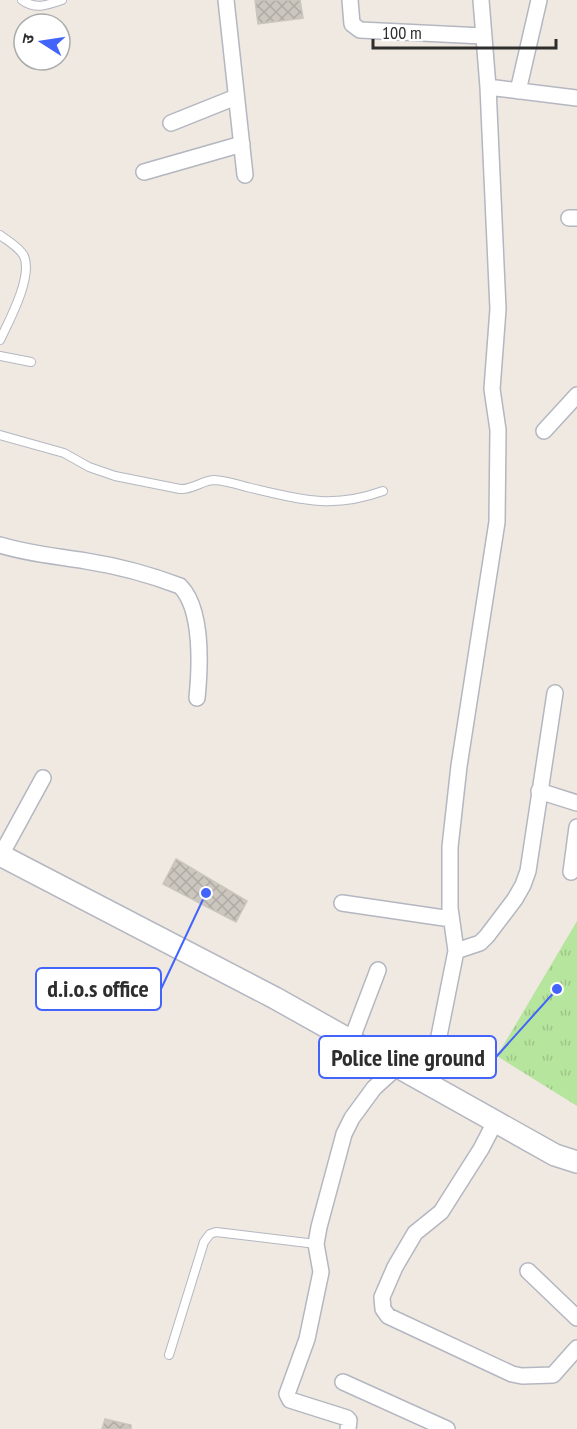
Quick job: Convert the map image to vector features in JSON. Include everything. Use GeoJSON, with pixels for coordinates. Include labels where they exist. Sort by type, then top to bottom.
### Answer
{"type":"FeatureCollection","features":[{"type":"Feature","properties":{"kind":"main road"},"geometry":{"type":"LineString","coordinates":[[0,855],[275,998],[555,1155],[577,1162]]}},
{"type":"Feature","properties":{"kind":"main road"},"geometry":{"type":"LineString","coordinates":[[555,1155],[568,1170],[577,1176]]}},
{"type":"Feature","properties":{"kind":"street"},"geometry":{"type":"LineString","coordinates":[[226,0],[245,175]]}},
{"type":"Feature","properties":{"kind":"street"},"geometry":{"type":"LineString","coordinates":[[350,0],[352,24],[360,30],[483,36]]}},
{"type":"Feature","properties":{"kind":"street"},"geometry":{"type":"LineString","coordinates":[[429,1086],[456,951],[451,919],[450,848],[459,766],[499,504],[498,430],[492,389],[498,309],[488,87],[481,0]]}},
{"type":"Feature","properties":{"kind":"street"},"geometry":{"type":"LineString","coordinates":[[518,91],[539,0]]}},
{"type":"Feature","properties":{"kind":"street"},"geometry":{"type":"LineString","coordinates":[[488,87],[577,98]]}},
{"type":"Feature","properties":{"kind":"street"},"geometry":{"type":"LineString","coordinates":[[171,123],[236,98]]}},
{"type":"Feature","properties":{"kind":"street"},"geometry":{"type":"LineString","coordinates":[[144,172],[242,144]]}},
{"type":"Feature","properties":{"kind":"street"},"geometry":{"type":"LineString","coordinates":[[544,431],[577,394]]}},
{"type":"Feature","properties":{"kind":"street"},"geometry":{"type":"LineString","coordinates":[[0,545],[33,554],[88,561],[128,570],[180,586],[191,602],[196,629],[199,674],[197,698]]}},
{"type":"Feature","properties":{"kind":"street"},"geometry":{"type":"LineString","coordinates":[[456,951],[480,943],[523,885],[528,871],[555,693]]}},
{"type":"Feature","properties":{"kind":"street"},"geometry":{"type":"LineString","coordinates":[[0,855],[43,778]]}},
{"type":"Feature","properties":{"kind":"street"},"geometry":{"type":"LineString","coordinates":[[539,791],[577,803]]}},
{"type":"Feature","properties":{"kind":"street"},"geometry":{"type":"LineString","coordinates":[[571,872],[577,827]]}},
{"type":"Feature","properties":{"kind":"street"},"geometry":{"type":"LineString","coordinates":[[342,903],[451,919]]}},
{"type":"Feature","properties":{"kind":"street"},"geometry":{"type":"LineString","coordinates":[[351,1041],[378,970]]}},
{"type":"Feature","properties":{"kind":"street"},"geometry":{"type":"LineString","coordinates":[[348,1429],[349,1420],[347,1418],[290,1400],[287,1397],[307,1339],[320,1278],[316,1244],[319,1227],[344,1134],[352,1118],[374,1088],[397,1067]]}},
{"type":"Feature","properties":{"kind":"street"},"geometry":{"type":"LineString","coordinates":[[495,1122],[481,1149],[441,1212],[415,1233],[386,1287],[382,1297],[383,1309],[388,1316],[522,1377],[553,1375],[577,1348]]}},
{"type":"Feature","properties":{"kind":"street"},"geometry":{"type":"LineString","coordinates":[[528,1271],[577,1318]]}},
{"type":"Feature","properties":{"kind":"street"},"geometry":{"type":"LineString","coordinates":[[342,1382],[438,1427]]}},
{"type":"Feature","properties":{"kind":"lane"},"geometry":{"type":"LineString","coordinates":[[22,0],[29,5],[46,6],[62,0]]}},
{"type":"Feature","properties":{"kind":"lane"},"geometry":{"type":"LineString","coordinates":[[0,235],[20,249],[26,266],[22,290],[0,340]]}},
{"type":"Feature","properties":{"kind":"lane"},"geometry":{"type":"LineString","coordinates":[[0,356],[31,362]]}},
{"type":"Feature","properties":{"kind":"lane"},"geometry":{"type":"LineString","coordinates":[[0,435],[64,453],[89,467],[115,476],[180,489],[188,490],[211,480],[308,501],[336,503],[360,499],[383,491]]}},
{"type":"Feature","properties":{"kind":"lane"},"geometry":{"type":"LineString","coordinates":[[169,1355],[204,1242],[210,1234],[216,1232],[316,1244]]}},
{"type":"Feature","properties":{"kind":"green space"},"geometry":{"type":"Polygon","coordinates":[[[577,921],[577,1106],[497,1056],[577,921]]]}},
{"type":"Feature","properties":{"kind":"building"},"geometry":{"type":"Polygon","coordinates":[[[255,0],[300,0],[303,18],[258,24],[255,0]]]}},
{"type":"Feature","properties":{"kind":"building"},"geometry":{"type":"Polygon","coordinates":[[[176,859],[247,901],[236,922],[163,884],[176,859]]]}},
{"type":"Feature","properties":{"kind":"building"},"geometry":{"type":"Polygon","coordinates":[[[105,1419],[131,1425],[131,1429],[102,1429],[105,1419]]]}},
{"type":"Feature","properties":{"kind":"place","name":"d.i.o.s office"},"geometry":{"type":"Point","coordinates":[206,893]}},
{"type":"Feature","properties":{"kind":"place","name":"Police line ground"},"geometry":{"type":"Point","coordinates":[557,989]}}]}
